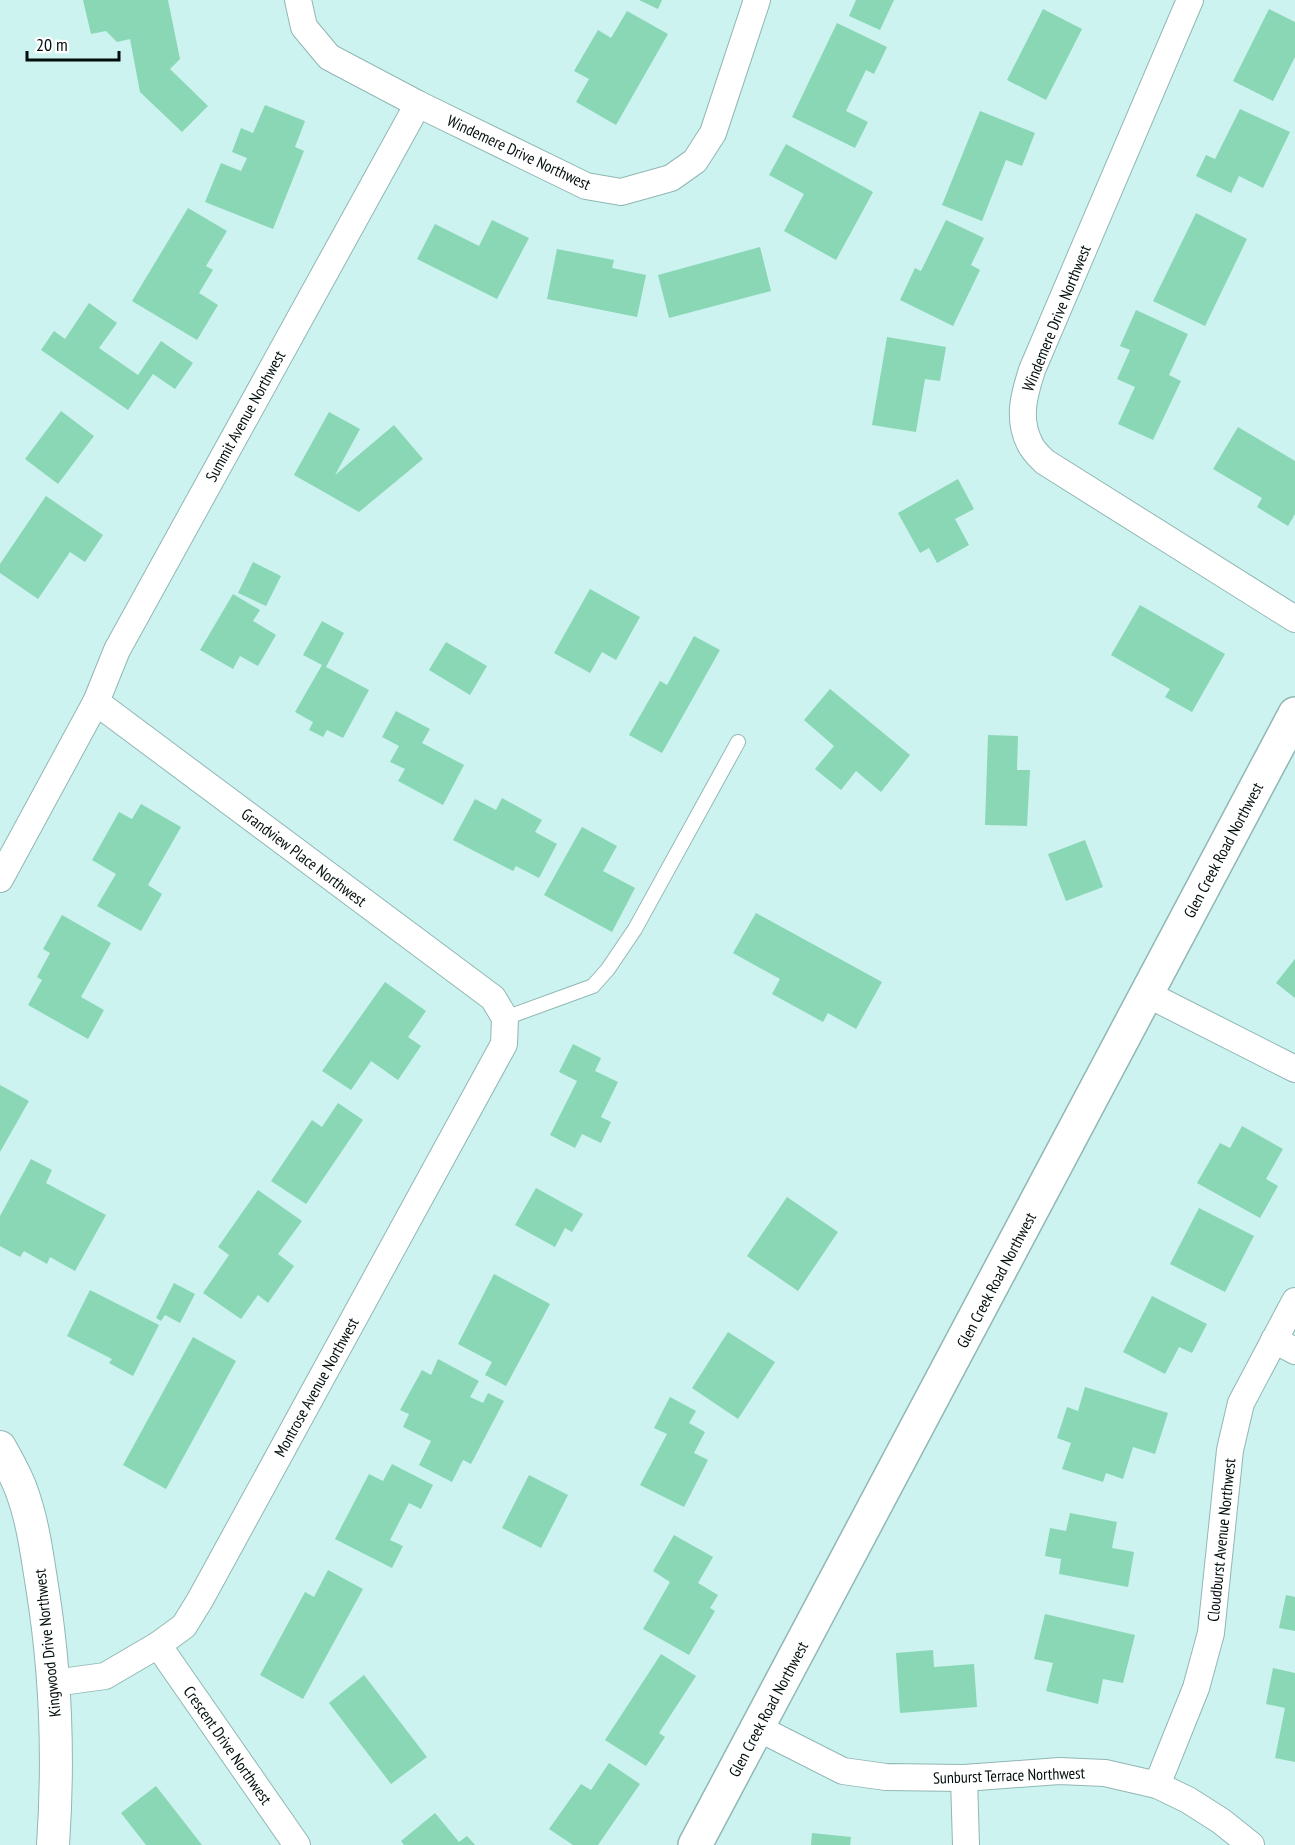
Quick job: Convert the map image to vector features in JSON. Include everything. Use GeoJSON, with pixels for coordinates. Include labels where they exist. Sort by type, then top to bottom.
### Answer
{"type":"FeatureCollection","features":[{"type":"Feature","properties":{"kind":"main road","name":"Glen Creek Road Northwest"},"geometry":{"type":"LineString","coordinates":[[696,1845],[1295,714]]}},
{"type":"Feature","properties":{"kind":"street"},"geometry":{"type":"LineString","coordinates":[[298,0],[304,27],[329,57],[418,104]]}},
{"type":"Feature","properties":{"kind":"street","name":"Windemere Drive Northwest"},"geometry":{"type":"LineString","coordinates":[[418,104],[586,186],[621,192],[671,178],[695,161],[714,133],[757,0]]}},
{"type":"Feature","properties":{"kind":"street","name":"Windemere Drive Northwest"},"geometry":{"type":"LineString","coordinates":[[1190,0],[1032,370],[1023,397],[1023,422],[1030,446],[1045,462],[1295,619]]}},
{"type":"Feature","properties":{"kind":"street","name":"Summit Avenue Northwest"},"geometry":{"type":"LineString","coordinates":[[0,879],[96,702],[117,650],[418,104]]}},
{"type":"Feature","properties":{"kind":"street","name":"Grandview Place Northwest"},"geometry":{"type":"LineString","coordinates":[[96,702],[494,998],[505,1018]]}},
{"type":"Feature","properties":{"kind":"street"},"geometry":{"type":"LineString","coordinates":[[1148,994],[1295,1069]]}},
{"type":"Feature","properties":{"kind":"street","name":"Montrose Avenue Northwest"},"geometry":{"type":"LineString","coordinates":[[54,1683],[105,1676],[158,1645],[184,1626],[504,1044],[505,1018]]}},
{"type":"Feature","properties":{"kind":"street","name":"Cloudburst Avenue Northwest"},"geometry":{"type":"LineString","coordinates":[[1157,1785],[1196,1688],[1211,1633],[1230,1450],[1241,1403],[1284,1346],[1295,1301]]}},
{"type":"Feature","properties":{"kind":"street","name":"Kingwood Drive Northwest"},"geometry":{"type":"LineString","coordinates":[[0,1447],[22,1491],[31,1523],[47,1617],[57,1744],[53,1845]]}},
{"type":"Feature","properties":{"kind":"street","name":"Crescent Drive Northwest"},"geometry":{"type":"LineString","coordinates":[[158,1645],[297,1845]]}},
{"type":"Feature","properties":{"kind":"street","name":"Sunburst Terrace Northwest"},"geometry":{"type":"LineString","coordinates":[[758,1728],[843,1771],[886,1778],[964,1778],[1059,1771],[1105,1773],[1157,1785],[1188,1800],[1221,1821],[1251,1845]]}},
{"type":"Feature","properties":{"kind":"street"},"geometry":{"type":"LineString","coordinates":[[964,1778],[966,1845]]}},
{"type":"Feature","properties":{"kind":"lane"},"geometry":{"type":"LineString","coordinates":[[505,1018],[593,986],[608,969],[635,929],[738,742]]}},
{"type":"Feature","properties":{"kind":"building"},"geometry":{"type":"Polygon","coordinates":[[[83,0],[168,0],[180,59],[170,69],[208,106],[182,132],[140,92],[130,39],[117,42],[106,31],[91,34],[83,0]]]}},
{"type":"Feature","properties":{"kind":"building"},"geometry":{"type":"Polygon","coordinates":[[[639,0],[662,0],[658,9],[639,0]]]}},
{"type":"Feature","properties":{"kind":"building"},"geometry":{"type":"Polygon","coordinates":[[[856,0],[894,0],[880,30],[849,16],[856,0]]]}},
{"type":"Feature","properties":{"kind":"building"},"geometry":{"type":"Polygon","coordinates":[[[1043,9],[1082,29],[1046,100],[1007,80],[1043,9]]]}},
{"type":"Feature","properties":{"kind":"building"},"geometry":{"type":"Polygon","coordinates":[[[1269,9],[1295,22],[1295,57],[1273,101],[1233,81],[1269,9]]]}},
{"type":"Feature","properties":{"kind":"building"},"geometry":{"type":"Polygon","coordinates":[[[627,11],[668,34],[616,125],[576,102],[589,79],[574,71],[598,30],[611,38],[627,11]]]}},
{"type":"Feature","properties":{"kind":"building"},"geometry":{"type":"Polygon","coordinates":[[[837,23],[887,47],[874,74],[866,70],[846,111],[868,122],[855,148],[792,117],[837,23]]]}},
{"type":"Feature","properties":{"kind":"building"},"geometry":{"type":"Polygon","coordinates":[[[265,105],[305,121],[295,147],[304,151],[273,229],[205,202],[221,163],[241,171],[247,158],[232,152],[241,128],[253,133],[265,105]]]}},
{"type":"Feature","properties":{"kind":"building"},"geometry":{"type":"Polygon","coordinates":[[[1240,109],[1290,132],[1263,188],[1239,176],[1231,193],[1196,176],[1206,155],[1215,159],[1240,109]]]}},
{"type":"Feature","properties":{"kind":"building"},"geometry":{"type":"Polygon","coordinates":[[[980,111],[1035,133],[1022,166],[1006,160],[982,221],[942,205],[980,111]]]}},
{"type":"Feature","properties":{"kind":"building"},"geometry":{"type":"Polygon","coordinates":[[[786,144],[873,192],[836,260],[784,231],[804,194],[769,175],[786,144]]]}},
{"type":"Feature","properties":{"kind":"building"},"geometry":{"type":"Polygon","coordinates":[[[188,208],[227,231],[206,266],[213,270],[199,293],[218,305],[197,340],[132,301],[188,208]]]}},
{"type":"Feature","properties":{"kind":"building"},"geometry":{"type":"Polygon","coordinates":[[[1196,213],[1247,239],[1205,326],[1153,301],[1196,213]]]}},
{"type":"Feature","properties":{"kind":"building"},"geometry":{"type":"Polygon","coordinates":[[[492,220],[529,238],[497,299],[417,259],[435,224],[479,246],[492,220]]]}},
{"type":"Feature","properties":{"kind":"building"},"geometry":{"type":"Polygon","coordinates":[[[946,220],[984,238],[971,265],[980,270],[953,326],[900,300],[915,268],[921,271],[946,220]]]}},
{"type":"Feature","properties":{"kind":"building"},"geometry":{"type":"Polygon","coordinates":[[[760,247],[771,291],[669,318],[658,275],[760,247]]]}},
{"type":"Feature","properties":{"kind":"building"},"geometry":{"type":"Polygon","coordinates":[[[557,249],[614,260],[612,268],[646,275],[637,317],[547,299],[557,249]]]}},
{"type":"Feature","properties":{"kind":"building"},"geometry":{"type":"Polygon","coordinates":[[[89,303],[117,323],[99,348],[138,375],[161,341],[193,363],[175,389],[153,374],[128,410],[41,350],[54,331],[65,339],[89,303]]]}},
{"type":"Feature","properties":{"kind":"building"},"geometry":{"type":"Polygon","coordinates":[[[1136,310],[1188,334],[1169,375],[1181,381],[1153,440],[1118,424],[1135,387],[1117,379],[1130,350],[1120,346],[1136,310]]]}},
{"type":"Feature","properties":{"kind":"building"},"geometry":{"type":"Polygon","coordinates":[[[887,337],[946,347],[940,381],[925,379],[916,432],[872,425],[887,337]]]}},
{"type":"Feature","properties":{"kind":"building"},"geometry":{"type":"Polygon","coordinates":[[[61,411],[94,436],[58,484],[25,459],[61,411]]]}},
{"type":"Feature","properties":{"kind":"building"},"geometry":{"type":"Polygon","coordinates":[[[329,412],[360,429],[335,475],[394,425],[423,459],[359,512],[294,475],[329,412]]]}},
{"type":"Feature","properties":{"kind":"building"},"geometry":{"type":"Polygon","coordinates":[[[1238,427],[1295,461],[1295,514],[1288,526],[1257,507],[1262,498],[1213,469],[1238,427]]]}},
{"type":"Feature","properties":{"kind":"building"},"geometry":{"type":"Polygon","coordinates":[[[958,479],[974,509],[955,519],[969,545],[937,563],[929,548],[920,553],[898,513],[958,479]]]}},
{"type":"Feature","properties":{"kind":"building"},"geometry":{"type":"Polygon","coordinates":[[[46,496],[103,535],[85,562],[70,552],[38,599],[0,573],[0,564],[46,496]]]}},
{"type":"Feature","properties":{"kind":"building"},"geometry":{"type":"Polygon","coordinates":[[[253,562],[281,576],[266,606],[238,593],[253,562]]]}},
{"type":"Feature","properties":{"kind":"building"},"geometry":{"type":"Polygon","coordinates":[[[590,589],[640,617],[616,660],[602,652],[590,673],[554,653],[590,589]]]}},
{"type":"Feature","properties":{"kind":"building"},"geometry":{"type":"Polygon","coordinates":[[[233,594],[260,610],[253,621],[276,635],[258,666],[240,656],[233,669],[200,650],[233,594]]]}},
{"type":"Feature","properties":{"kind":"building"},"geometry":{"type":"Polygon","coordinates":[[[1140,605],[1225,654],[1192,712],[1165,697],[1170,689],[1111,655],[1140,605]]]}},
{"type":"Feature","properties":{"kind":"building"},"geometry":{"type":"Polygon","coordinates":[[[322,621],[344,633],[326,667],[369,690],[343,738],[327,730],[323,737],[309,730],[313,722],[295,712],[322,665],[303,655],[322,621]]]}},
{"type":"Feature","properties":{"kind":"building"},"geometry":{"type":"Polygon","coordinates":[[[694,636],[720,650],[662,753],[629,735],[660,681],[667,685],[694,636]]]}},
{"type":"Feature","properties":{"kind":"building"},"geometry":{"type":"Polygon","coordinates":[[[446,642],[487,666],[470,695],[429,670],[446,642]]]}},
{"type":"Feature","properties":{"kind":"building"},"geometry":{"type":"Polygon","coordinates":[[[830,689],[910,755],[881,792],[856,771],[841,790],[815,769],[834,746],[804,720],[830,689]]]}},
{"type":"Feature","properties":{"kind":"building"},"geometry":{"type":"Polygon","coordinates":[[[396,711],[430,729],[422,743],[464,765],[443,805],[398,781],[405,769],[390,762],[399,746],[382,737],[396,711]]]}},
{"type":"Feature","properties":{"kind":"building"},"geometry":{"type":"Polygon","coordinates":[[[988,735],[1018,736],[1017,770],[1030,770],[1027,826],[985,825],[988,735]]]}},
{"type":"Feature","properties":{"kind":"building"},"geometry":{"type":"Polygon","coordinates":[[[502,798],[542,820],[535,832],[557,844],[539,878],[516,866],[513,871],[453,840],[475,799],[496,810],[502,798]]]}},
{"type":"Feature","properties":{"kind":"building"},"geometry":{"type":"Polygon","coordinates":[[[141,804],[181,827],[148,885],[162,894],[141,931],[97,906],[116,874],[92,860],[119,812],[132,819],[141,804]]]}},
{"type":"Feature","properties":{"kind":"building"},"geometry":{"type":"Polygon","coordinates":[[[582,827],[617,846],[603,871],[635,888],[612,932],[544,895],[582,827]]]}},
{"type":"Feature","properties":{"kind":"building"},"geometry":{"type":"Polygon","coordinates":[[[1085,840],[1103,887],[1066,901],[1048,854],[1085,840]]]}},
{"type":"Feature","properties":{"kind":"building"},"geometry":{"type":"Polygon","coordinates":[[[756,913],[882,982],[856,1029],[828,1013],[823,1022],[772,994],[780,979],[733,953],[756,913]]]}},
{"type":"Feature","properties":{"kind":"building"},"geometry":{"type":"Polygon","coordinates":[[[62,915],[111,943],[81,997],[104,1010],[88,1039],[28,1005],[42,980],[37,977],[50,953],[43,949],[62,915]]]}},
{"type":"Feature","properties":{"kind":"building"},"geometry":{"type":"Polygon","coordinates":[[[1295,959],[1295,998],[1276,983],[1295,959]]]}},
{"type":"Feature","properties":{"kind":"building"},"geometry":{"type":"Polygon","coordinates":[[[385,982],[426,1011],[408,1037],[421,1046],[398,1080],[371,1061],[351,1090],[322,1071],[385,982]]]}},
{"type":"Feature","properties":{"kind":"building"},"geometry":{"type":"Polygon","coordinates":[[[573,1044],[601,1058],[595,1071],[618,1082],[601,1117],[611,1122],[601,1143],[582,1134],[575,1148],[550,1135],[577,1081],[559,1072],[573,1044]]]}},
{"type":"Feature","properties":{"kind":"building"},"geometry":{"type":"Polygon","coordinates":[[[0,1085],[29,1101],[0,1152],[0,1085]]]}},
{"type":"Feature","properties":{"kind":"building"},"geometry":{"type":"Polygon","coordinates":[[[338,1103],[363,1120],[306,1204],[271,1181],[312,1120],[322,1127],[338,1103]]]}},
{"type":"Feature","properties":{"kind":"building"},"geometry":{"type":"Polygon","coordinates":[[[1242,1126],[1283,1149],[1266,1179],[1278,1186],[1260,1218],[1197,1183],[1220,1143],[1230,1148],[1242,1126]]]}},
{"type":"Feature","properties":{"kind":"building"},"geometry":{"type":"Polygon","coordinates":[[[31,1159],[52,1170],[46,1183],[106,1215],[75,1271],[50,1257],[47,1264],[24,1251],[20,1257],[0,1246],[0,1216],[31,1159]]]}},
{"type":"Feature","properties":{"kind":"building"},"geometry":{"type":"Polygon","coordinates":[[[536,1188],[583,1214],[572,1232],[565,1228],[555,1247],[515,1225],[536,1188]]]}},
{"type":"Feature","properties":{"kind":"building"},"geometry":{"type":"Polygon","coordinates":[[[258,1190],[302,1221],[278,1254],[294,1266],[268,1303],[258,1295],[241,1319],[203,1293],[229,1255],[218,1247],[258,1190]]]}},
{"type":"Feature","properties":{"kind":"building"},"geometry":{"type":"Polygon","coordinates":[[[787,1197],[838,1232],[798,1291],[747,1256],[787,1197]]]}},
{"type":"Feature","properties":{"kind":"building"},"geometry":{"type":"Polygon","coordinates":[[[1199,1208],[1254,1236],[1225,1292],[1170,1264],[1199,1208]]]}},
{"type":"Feature","properties":{"kind":"building"},"geometry":{"type":"Polygon","coordinates":[[[494,1274],[550,1304],[506,1386],[485,1375],[492,1362],[458,1344],[494,1274]]]}},
{"type":"Feature","properties":{"kind":"building"},"geometry":{"type":"Polygon","coordinates":[[[174,1283],[195,1294],[180,1323],[165,1315],[161,1321],[156,1318],[174,1283]]]}},
{"type":"Feature","properties":{"kind":"building"},"geometry":{"type":"Polygon","coordinates":[[[90,1290],[159,1325],[133,1376],[109,1363],[112,1359],[67,1336],[90,1290]]]}},
{"type":"Feature","properties":{"kind":"building"},"geometry":{"type":"Polygon","coordinates":[[[1152,1296],[1207,1324],[1192,1353],[1179,1347],[1165,1374],[1123,1352],[1152,1296]]]}},
{"type":"Feature","properties":{"kind":"building"},"geometry":{"type":"Polygon","coordinates":[[[728,1332],[775,1362],[738,1419],[692,1388],[728,1332]]]}},
{"type":"Feature","properties":{"kind":"building"},"geometry":{"type":"Polygon","coordinates":[[[193,1337],[236,1361],[166,1489],[123,1465],[193,1337]]]}},
{"type":"Feature","properties":{"kind":"building"},"geometry":{"type":"Polygon","coordinates":[[[438,1359],[479,1381],[470,1397],[483,1403],[488,1393],[504,1401],[471,1464],[463,1460],[452,1482],[419,1465],[431,1441],[403,1427],[409,1414],[400,1410],[422,1370],[431,1375],[438,1359]]]}},
{"type":"Feature","properties":{"kind":"building"},"geometry":{"type":"Polygon","coordinates":[[[1085,1387],[1168,1413],[1155,1454],[1133,1447],[1123,1479],[1106,1473],[1103,1482],[1062,1469],[1071,1443],[1057,1438],[1067,1407],[1078,1411],[1085,1387]]]}},
{"type":"Feature","properties":{"kind":"building"},"geometry":{"type":"Polygon","coordinates":[[[670,1397],[696,1411],[689,1423],[705,1432],[694,1453],[708,1460],[684,1507],[640,1485],[667,1434],[654,1428],[670,1397]]]}},
{"type":"Feature","properties":{"kind":"building"},"geometry":{"type":"Polygon","coordinates":[[[392,1464],[433,1485],[421,1509],[409,1503],[390,1540],[403,1546],[392,1568],[335,1539],[369,1474],[383,1481],[392,1464]]]}},
{"type":"Feature","properties":{"kind":"building"},"geometry":{"type":"Polygon","coordinates":[[[529,1475],[568,1495],[541,1548],[502,1528],[529,1475]]]}},
{"type":"Feature","properties":{"kind":"building"},"geometry":{"type":"Polygon","coordinates":[[[1070,1513],[1117,1522],[1112,1548],[1134,1552],[1128,1587],[1059,1574],[1061,1559],[1045,1556],[1050,1528],[1066,1531],[1070,1513]]]}},
{"type":"Feature","properties":{"kind":"building"},"geometry":{"type":"Polygon","coordinates":[[[674,1535],[713,1557],[698,1583],[718,1595],[710,1608],[715,1611],[689,1655],[643,1629],[670,1582],[653,1571],[674,1535]]]}},
{"type":"Feature","properties":{"kind":"building"},"geometry":{"type":"Polygon","coordinates":[[[328,1570],[363,1589],[303,1699],[260,1675],[305,1592],[314,1597],[328,1570]]]}},
{"type":"Feature","properties":{"kind":"building"},"geometry":{"type":"Polygon","coordinates":[[[1286,1595],[1295,1597],[1295,1631],[1279,1628],[1286,1595]]]}},
{"type":"Feature","properties":{"kind":"building"},"geometry":{"type":"Polygon","coordinates":[[[1045,1614],[1135,1635],[1123,1683],[1103,1679],[1098,1704],[1046,1691],[1053,1663],[1034,1659],[1045,1614]]]}},
{"type":"Feature","properties":{"kind":"building"},"geometry":{"type":"Polygon","coordinates":[[[933,1650],[934,1667],[974,1664],[977,1707],[900,1713],[896,1653],[933,1650]]]}},
{"type":"Feature","properties":{"kind":"building"},"geometry":{"type":"Polygon","coordinates":[[[661,1654],[696,1676],[659,1733],[665,1737],[646,1766],[605,1740],[661,1654]]]}},
{"type":"Feature","properties":{"kind":"building"},"geometry":{"type":"Polygon","coordinates":[[[1273,1668],[1295,1673],[1295,1762],[1275,1758],[1285,1708],[1266,1704],[1273,1668]]]}},
{"type":"Feature","properties":{"kind":"building"},"geometry":{"type":"Polygon","coordinates":[[[364,1675],[427,1757],[391,1784],[329,1703],[364,1675]]]}},
{"type":"Feature","properties":{"kind":"building"},"geometry":{"type":"Polygon","coordinates":[[[609,1763],[640,1784],[598,1845],[573,1845],[549,1829],[581,1784],[591,1790],[609,1763]]]}},
{"type":"Feature","properties":{"kind":"building"},"geometry":{"type":"Polygon","coordinates":[[[156,1786],[202,1845],[146,1845],[121,1813],[156,1786]]]}},
{"type":"Feature","properties":{"kind":"building"},"geometry":{"type":"Polygon","coordinates":[[[435,1813],[459,1842],[467,1836],[475,1845],[404,1845],[401,1841],[435,1813]]]}},
{"type":"Feature","properties":{"kind":"building"},"geometry":{"type":"Polygon","coordinates":[[[812,1833],[851,1837],[850,1845],[811,1845],[812,1833]]]}}]}
